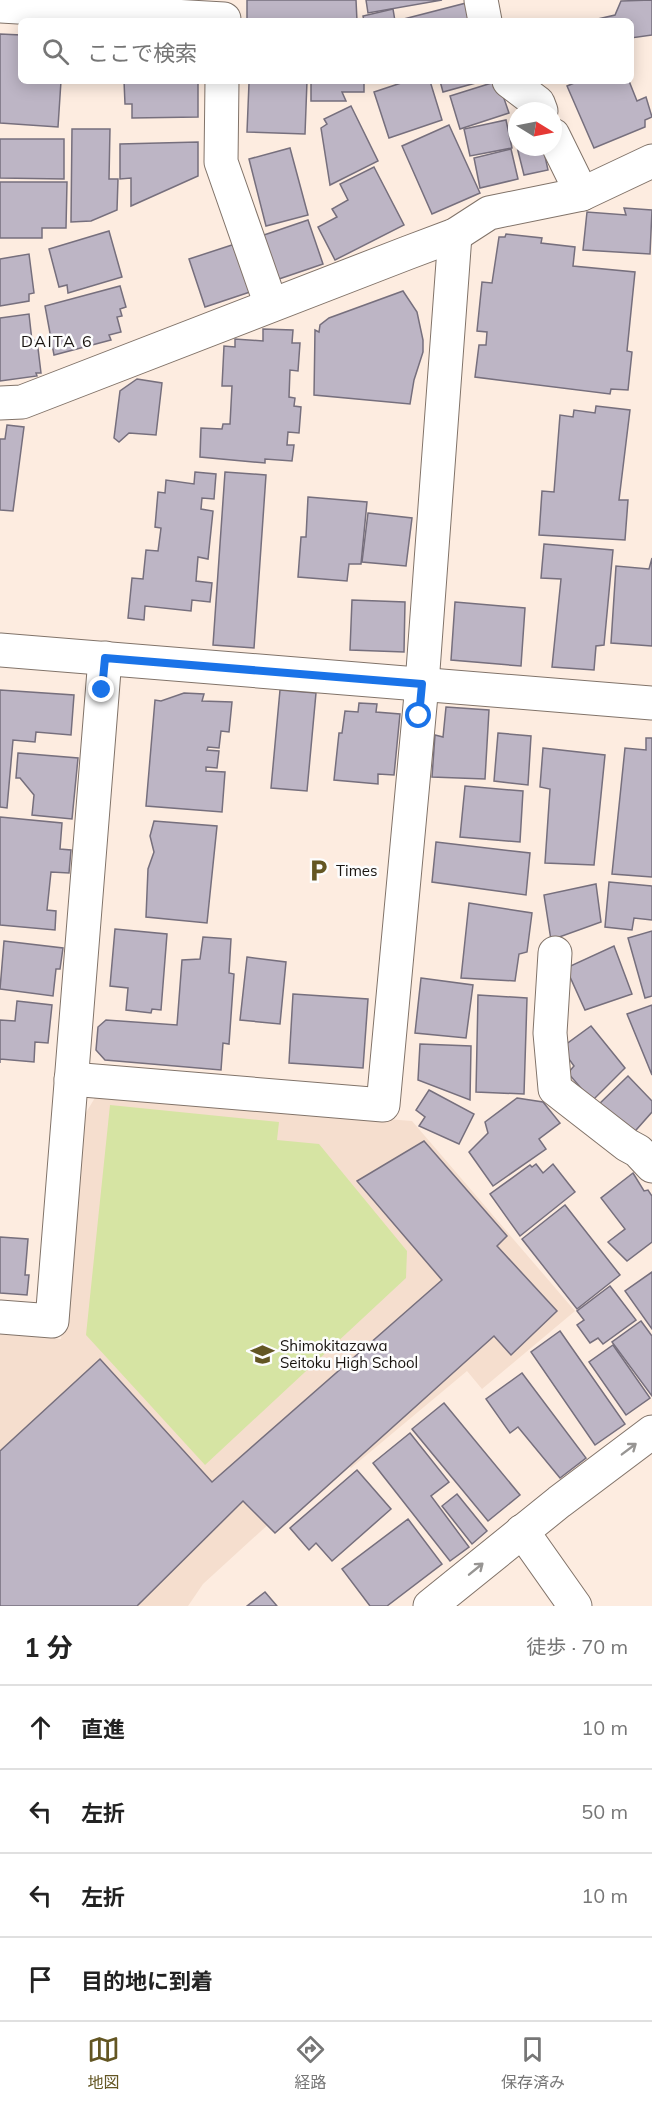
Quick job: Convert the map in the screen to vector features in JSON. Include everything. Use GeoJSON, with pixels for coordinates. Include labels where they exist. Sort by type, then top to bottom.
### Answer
{"type":"FeatureCollection","features":[{"type":"Feature","properties":{"kind":"street"},"geometry":{"type":"LineString","coordinates":[[481,0],[484,18]]}},
{"type":"Feature","properties":{"kind":"street"},"geometry":{"type":"LineString","coordinates":[[0,6],[224,13]]}},
{"type":"Feature","properties":{"kind":"street"},"geometry":{"type":"LineString","coordinates":[[222,84],[221,162],[271,305]]}},
{"type":"Feature","properties":{"kind":"street"},"geometry":{"type":"LineString","coordinates":[[513,84],[537,102]]}},
{"type":"Feature","properties":{"kind":"street"},"geometry":{"type":"LineString","coordinates":[[562,153],[582,194]]}},
{"type":"Feature","properties":{"kind":"street"},"geometry":{"type":"LineString","coordinates":[[0,403],[22,402],[455,235],[489,213],[582,194],[652,161]]}},
{"type":"Feature","properties":{"kind":"street"},"geometry":{"type":"LineString","coordinates":[[71,1079],[383,1105],[422,684],[455,235]]}},
{"type":"Feature","properties":{"kind":"street"},"geometry":{"type":"LineString","coordinates":[[0,650],[652,703]]}},
{"type":"Feature","properties":{"kind":"street"},"geometry":{"type":"LineString","coordinates":[[0,1317],[52,1321],[105,658]]}},
{"type":"Feature","properties":{"kind":"street"},"geometry":{"type":"LineString","coordinates":[[555,953],[550,1033],[555,1089],[627,1145],[647,1151]]}},
{"type":"Feature","properties":{"kind":"street"},"geometry":{"type":"LineString","coordinates":[[430,1606],[522,1531],[652,1432]]}},
{"type":"Feature","properties":{"kind":"street"},"geometry":{"type":"LineString","coordinates":[[522,1531],[575,1606]]}},
{"type":"Feature","properties":{"kind":"shaded area","name":"Shimokitazawa Seitoku High School"},"geometry":{"type":"Polygon","coordinates":[[[96,1096],[412,1121],[575,1311],[482,1389],[467,1371],[351,1468],[341,1458],[203,1584],[188,1606],[0,1606],[0,1333],[61,1339],[84,1116],[96,1096]]]}},
{"type":"Feature","properties":{"kind":"green space"},"geometry":{"type":"Polygon","coordinates":[[[110,1105],[279,1122],[277,1140],[319,1144],[407,1251],[406,1278],[205,1465],[86,1335],[110,1105]]]}},
{"type":"Feature","properties":{"kind":"building"},"geometry":{"type":"Polygon","coordinates":[[[247,0],[356,0],[357,18],[247,18],[247,0]]]}},
{"type":"Feature","properties":{"kind":"building"},"geometry":{"type":"Polygon","coordinates":[[[366,0],[442,0],[368,13],[366,0]]]}},
{"type":"Feature","properties":{"kind":"building"},"geometry":{"type":"Polygon","coordinates":[[[652,0],[652,35],[634,38],[634,18],[602,18],[615,15],[621,1],[652,0]]]}},
{"type":"Feature","properties":{"kind":"building"},"geometry":{"type":"Polygon","coordinates":[[[470,2],[475,18],[408,18],[470,2]]]}},
{"type":"Feature","properties":{"kind":"building"},"geometry":{"type":"Polygon","coordinates":[[[393,9],[394,18],[363,18],[363,16],[393,9]]]}},
{"type":"Feature","properties":{"kind":"building"},"geometry":{"type":"Polygon","coordinates":[[[0,34],[18,35],[18,84],[61,84],[58,127],[0,123],[0,34]]]}},
{"type":"Feature","properties":{"kind":"building"},"geometry":{"type":"Polygon","coordinates":[[[124,84],[198,84],[198,117],[132,118],[132,104],[125,104],[124,84]]]}},
{"type":"Feature","properties":{"kind":"building"},"geometry":{"type":"Polygon","coordinates":[[[249,84],[307,84],[305,134],[247,132],[249,84]]]}},
{"type":"Feature","properties":{"kind":"building"},"geometry":{"type":"Polygon","coordinates":[[[311,84],[364,84],[364,92],[342,92],[346,101],[311,101],[311,84]]]}},
{"type":"Feature","properties":{"kind":"building"},"geometry":{"type":"Polygon","coordinates":[[[398,84],[431,84],[442,120],[389,138],[374,92],[398,84]]]}},
{"type":"Feature","properties":{"kind":"building"},"geometry":{"type":"Polygon","coordinates":[[[441,84],[472,84],[443,92],[441,84]]]}},
{"type":"Feature","properties":{"kind":"building"},"geometry":{"type":"Polygon","coordinates":[[[488,84],[499,84],[508,113],[460,129],[450,96],[488,84]]]}},
{"type":"Feature","properties":{"kind":"building"},"geometry":{"type":"Polygon","coordinates":[[[572,84],[630,84],[637,101],[646,97],[652,117],[645,120],[645,127],[594,148],[567,86],[572,84]]]}},
{"type":"Feature","properties":{"kind":"building"},"geometry":{"type":"Polygon","coordinates":[[[351,106],[378,161],[330,185],[321,128],[327,124],[324,119],[351,106]]]}},
{"type":"Feature","properties":{"kind":"building"},"geometry":{"type":"Polygon","coordinates":[[[506,120],[508,149],[470,156],[464,129],[506,120]]]}},
{"type":"Feature","properties":{"kind":"building"},"geometry":{"type":"Polygon","coordinates":[[[449,125],[480,193],[432,214],[402,146],[449,125]]]}},
{"type":"Feature","properties":{"kind":"building"},"geometry":{"type":"Polygon","coordinates":[[[72,129],[110,129],[109,179],[118,179],[117,210],[91,221],[71,222],[72,129]]]}},
{"type":"Feature","properties":{"kind":"building"},"geometry":{"type":"Polygon","coordinates":[[[0,139],[64,139],[64,179],[0,178],[0,139]]]}},
{"type":"Feature","properties":{"kind":"building"},"geometry":{"type":"Polygon","coordinates":[[[198,142],[198,176],[131,206],[131,178],[120,179],[120,144],[198,142]]]}},
{"type":"Feature","properties":{"kind":"building"},"geometry":{"type":"Polygon","coordinates":[[[290,148],[308,215],[266,226],[249,159],[290,148]]]}},
{"type":"Feature","properties":{"kind":"building"},"geometry":{"type":"Polygon","coordinates":[[[508,150],[508,156],[513,156],[518,179],[480,188],[474,158],[508,150]]]}},
{"type":"Feature","properties":{"kind":"building"},"geometry":{"type":"Polygon","coordinates":[[[519,156],[545,156],[548,170],[524,175],[519,156]]]}},
{"type":"Feature","properties":{"kind":"building"},"geometry":{"type":"Polygon","coordinates":[[[374,167],[404,225],[335,260],[318,227],[337,217],[332,209],[348,200],[340,184],[374,167]]]}},
{"type":"Feature","properties":{"kind":"building"},"geometry":{"type":"Polygon","coordinates":[[[0,182],[67,182],[66,228],[42,228],[42,238],[0,238],[0,182]]]}},
{"type":"Feature","properties":{"kind":"building"},"geometry":{"type":"Polygon","coordinates":[[[624,208],[652,210],[650,254],[583,250],[587,212],[626,215],[624,208]]]}},
{"type":"Feature","properties":{"kind":"building"},"geometry":{"type":"Polygon","coordinates":[[[308,220],[323,264],[276,280],[261,236],[308,220]]]}},
{"type":"Feature","properties":{"kind":"building"},"geometry":{"type":"Polygon","coordinates":[[[109,231],[122,277],[68,293],[67,285],[59,287],[49,249],[109,231]]]}},
{"type":"Feature","properties":{"kind":"building"},"geometry":{"type":"Polygon","coordinates":[[[506,234],[542,238],[541,243],[575,247],[573,266],[635,272],[627,351],[632,352],[628,390],[611,389],[610,394],[475,377],[479,345],[486,345],[487,332],[477,331],[482,282],[492,283],[499,237],[505,237],[506,234]]]}},
{"type":"Feature","properties":{"kind":"building"},"geometry":{"type":"Polygon","coordinates":[[[235,244],[250,292],[205,307],[189,259],[235,244]]]}},
{"type":"Feature","properties":{"kind":"building"},"geometry":{"type":"Polygon","coordinates":[[[29,254],[34,293],[29,294],[29,301],[0,306],[0,259],[29,254]]]}},
{"type":"Feature","properties":{"kind":"building"},"geometry":{"type":"Polygon","coordinates":[[[120,286],[126,307],[120,309],[122,316],[117,317],[121,332],[109,335],[111,340],[54,355],[45,306],[120,286]]]}},
{"type":"Feature","properties":{"kind":"building"},"geometry":{"type":"Polygon","coordinates":[[[403,291],[417,312],[423,340],[423,352],[414,380],[410,404],[314,395],[315,330],[319,332],[320,325],[329,318],[403,291]]]}},
{"type":"Feature","properties":{"kind":"building"},"geometry":{"type":"Polygon","coordinates":[[[29,314],[32,341],[37,340],[41,373],[36,373],[37,376],[0,381],[0,318],[29,314]]]}},
{"type":"Feature","properties":{"kind":"building"},"geometry":{"type":"Polygon","coordinates":[[[263,329],[293,330],[292,343],[300,343],[298,371],[290,370],[289,397],[295,398],[294,406],[301,407],[299,433],[288,432],[287,445],[294,445],[292,461],[265,459],[265,463],[200,457],[201,428],[222,429],[223,424],[230,424],[232,386],[222,386],[224,346],[235,347],[235,339],[263,341],[263,329]]]}},
{"type":"Feature","properties":{"kind":"building"},"geometry":{"type":"Polygon","coordinates":[[[137,379],[162,383],[156,435],[129,433],[119,442],[114,438],[120,391],[137,379]]]}},
{"type":"Feature","properties":{"kind":"building"},"geometry":{"type":"Polygon","coordinates":[[[596,406],[630,410],[619,500],[628,500],[625,540],[539,535],[542,491],[554,492],[560,415],[573,417],[574,410],[595,413],[596,406]]]}},
{"type":"Feature","properties":{"kind":"building"},"geometry":{"type":"Polygon","coordinates":[[[7,425],[24,427],[13,511],[0,510],[0,439],[5,439],[7,425]]]}},
{"type":"Feature","properties":{"kind":"building"},"geometry":{"type":"Polygon","coordinates":[[[195,472],[216,474],[214,499],[202,498],[201,509],[213,511],[208,559],[198,557],[196,581],[212,583],[210,602],[192,600],[191,611],[145,606],[144,620],[128,618],[132,578],[143,579],[146,550],[158,551],[161,528],[155,527],[158,492],[165,493],[166,480],[194,484],[195,472]]]}},
{"type":"Feature","properties":{"kind":"building"},"geometry":{"type":"Polygon","coordinates":[[[225,472],[266,475],[254,648],[213,645],[225,472]]]}},
{"type":"Feature","properties":{"kind":"building"},"geometry":{"type":"Polygon","coordinates":[[[308,497],[367,502],[361,564],[349,564],[347,581],[298,577],[301,537],[306,537],[308,497]]]}},
{"type":"Feature","properties":{"kind":"building"},"geometry":{"type":"Polygon","coordinates":[[[368,513],[412,518],[406,566],[362,562],[368,513]]]}},
{"type":"Feature","properties":{"kind":"building"},"geometry":{"type":"Polygon","coordinates":[[[544,544],[613,550],[604,645],[596,646],[594,670],[552,667],[561,579],[541,578],[544,544]]]}},
{"type":"Feature","properties":{"kind":"building"},"geometry":{"type":"Polygon","coordinates":[[[652,558],[652,646],[611,643],[616,566],[649,569],[652,558]]]}},
{"type":"Feature","properties":{"kind":"building"},"geometry":{"type":"Polygon","coordinates":[[[352,600],[405,602],[404,652],[350,650],[352,600]]]}},
{"type":"Feature","properties":{"kind":"building"},"geometry":{"type":"Polygon","coordinates":[[[455,602],[525,608],[521,666],[451,660],[455,602]]]}},
{"type":"Feature","properties":{"kind":"building"},"geometry":{"type":"Polygon","coordinates":[[[0,690],[74,695],[71,735],[36,732],[35,742],[13,740],[7,808],[0,807],[0,690]]]}},
{"type":"Feature","properties":{"kind":"building"},"geometry":{"type":"Polygon","coordinates":[[[280,690],[316,693],[307,791],[271,788],[280,690]]]}},
{"type":"Feature","properties":{"kind":"building"},"geometry":{"type":"Polygon","coordinates":[[[184,693],[204,694],[202,701],[232,702],[229,732],[221,731],[219,748],[208,747],[207,750],[219,751],[217,768],[206,767],[206,771],[225,772],[222,812],[146,806],[155,700],[161,701],[184,693]]]}},
{"type":"Feature","properties":{"kind":"building"},"geometry":{"type":"Polygon","coordinates":[[[359,703],[377,704],[376,712],[400,714],[394,775],[378,774],[378,784],[334,780],[339,733],[342,733],[345,711],[358,712],[359,703]]]}},
{"type":"Feature","properties":{"kind":"building"},"geometry":{"type":"Polygon","coordinates":[[[446,707],[489,710],[485,779],[432,777],[435,735],[443,737],[446,707]]]}},
{"type":"Feature","properties":{"kind":"building"},"geometry":{"type":"Polygon","coordinates":[[[498,733],[531,736],[528,785],[494,781],[498,733]]]}},
{"type":"Feature","properties":{"kind":"building"},"geometry":{"type":"Polygon","coordinates":[[[646,738],[652,738],[652,877],[612,874],[625,748],[646,750],[646,738]]]}},
{"type":"Feature","properties":{"kind":"building"},"geometry":{"type":"Polygon","coordinates":[[[543,748],[605,755],[594,865],[545,863],[550,789],[540,787],[543,748]]]}},
{"type":"Feature","properties":{"kind":"building"},"geometry":{"type":"Polygon","coordinates":[[[18,753],[78,758],[72,819],[32,815],[34,795],[20,778],[16,778],[18,753]]]}},
{"type":"Feature","properties":{"kind":"building"},"geometry":{"type":"Polygon","coordinates":[[[465,786],[523,791],[520,842],[460,837],[465,786]]]}},
{"type":"Feature","properties":{"kind":"building"},"geometry":{"type":"Polygon","coordinates":[[[0,817],[62,823],[60,849],[71,850],[69,873],[51,872],[47,910],[56,911],[55,930],[0,925],[0,817]]]}},
{"type":"Feature","properties":{"kind":"building"},"geometry":{"type":"Polygon","coordinates":[[[154,821],[217,826],[207,923],[146,917],[148,869],[154,852],[150,836],[154,821]]]}},
{"type":"Feature","properties":{"kind":"building"},"geometry":{"type":"Polygon","coordinates":[[[436,842],[530,853],[526,895],[432,882],[436,842]]]}},
{"type":"Feature","properties":{"kind":"building"},"geometry":{"type":"Polygon","coordinates":[[[609,882],[652,886],[652,920],[634,918],[632,930],[605,927],[609,882]]]}},
{"type":"Feature","properties":{"kind":"building"},"geometry":{"type":"Polygon","coordinates":[[[596,884],[601,922],[551,940],[544,895],[596,884]]]}},
{"type":"Feature","properties":{"kind":"building"},"geometry":{"type":"Polygon","coordinates":[[[469,903],[532,913],[527,952],[519,954],[515,981],[461,978],[469,903]]]}},
{"type":"Feature","properties":{"kind":"building"},"geometry":{"type":"Polygon","coordinates":[[[115,929],[167,934],[161,1010],[152,1009],[151,1013],[126,1010],[128,988],[110,986],[115,929]]]}},
{"type":"Feature","properties":{"kind":"building"},"geometry":{"type":"Polygon","coordinates":[[[652,931],[652,996],[645,998],[628,938],[652,931]]]}},
{"type":"Feature","properties":{"kind":"building"},"geometry":{"type":"Polygon","coordinates":[[[203,937],[231,939],[229,973],[234,974],[229,1044],[223,1043],[221,1070],[105,1060],[96,1050],[98,1027],[106,1020],[177,1025],[182,960],[200,959],[203,937]]]}},
{"type":"Feature","properties":{"kind":"building"},"geometry":{"type":"Polygon","coordinates":[[[4,941],[63,948],[60,969],[56,969],[53,996],[0,989],[4,941]]]}},
{"type":"Feature","properties":{"kind":"building"},"geometry":{"type":"Polygon","coordinates":[[[614,946],[632,994],[585,1010],[566,968],[614,946]]]}},
{"type":"Feature","properties":{"kind":"building"},"geometry":{"type":"Polygon","coordinates":[[[247,957],[286,962],[280,1024],[240,1020],[247,957]]]}},
{"type":"Feature","properties":{"kind":"building"},"geometry":{"type":"Polygon","coordinates":[[[421,978],[473,985],[466,1038],[415,1033],[421,978]]]}},
{"type":"Feature","properties":{"kind":"building"},"geometry":{"type":"Polygon","coordinates":[[[293,994],[368,999],[363,1068],[289,1063],[293,994]]]}},
{"type":"Feature","properties":{"kind":"building"},"geometry":{"type":"Polygon","coordinates":[[[478,995],[527,998],[524,1094],[476,1092],[478,995]]]}},
{"type":"Feature","properties":{"kind":"building"},"geometry":{"type":"Polygon","coordinates":[[[17,1001],[52,1005],[48,1043],[35,1042],[34,1062],[0,1059],[0,1020],[15,1021],[17,1001]]]}},
{"type":"Feature","properties":{"kind":"building"},"geometry":{"type":"Polygon","coordinates":[[[652,1005],[652,1075],[627,1014],[652,1005]]]}},
{"type":"Feature","properties":{"kind":"building"},"geometry":{"type":"Polygon","coordinates":[[[591,1026],[625,1068],[592,1101],[568,1073],[574,1066],[561,1048],[591,1026]]]}},
{"type":"Feature","properties":{"kind":"building"},"geometry":{"type":"Polygon","coordinates":[[[420,1044],[471,1046],[470,1100],[418,1080],[420,1044]]]}},
{"type":"Feature","properties":{"kind":"building"},"geometry":{"type":"Polygon","coordinates":[[[628,1076],[652,1101],[652,1112],[629,1138],[593,1110],[628,1076]]]}},
{"type":"Feature","properties":{"kind":"building"},"geometry":{"type":"Polygon","coordinates":[[[429,1090],[474,1114],[459,1144],[419,1126],[425,1117],[416,1110],[429,1090]]]}},
{"type":"Feature","properties":{"kind":"building"},"geometry":{"type":"Polygon","coordinates":[[[517,1098],[543,1102],[560,1123],[539,1139],[546,1149],[493,1186],[469,1152],[488,1133],[485,1122],[517,1098]]]}},
{"type":"Feature","properties":{"kind":"building"},"geometry":{"type":"Polygon","coordinates":[[[424,1141],[507,1236],[497,1246],[557,1311],[511,1355],[494,1336],[275,1533],[243,1501],[137,1606],[0,1606],[0,1451],[100,1359],[212,1482],[442,1280],[357,1181],[424,1141]]]}},
{"type":"Feature","properties":{"kind":"building"},"geometry":{"type":"Polygon","coordinates":[[[536,1164],[543,1173],[553,1164],[575,1192],[520,1236],[490,1194],[530,1165],[532,1167],[536,1164]]]}},
{"type":"Feature","properties":{"kind":"building"},"geometry":{"type":"Polygon","coordinates":[[[633,1173],[644,1191],[648,1190],[652,1196],[652,1242],[627,1261],[608,1242],[625,1229],[601,1198],[633,1173]]]}},
{"type":"Feature","properties":{"kind":"building"},"geometry":{"type":"Polygon","coordinates":[[[565,1205],[620,1275],[577,1309],[522,1239],[565,1205]]]}},
{"type":"Feature","properties":{"kind":"building"},"geometry":{"type":"Polygon","coordinates":[[[0,1237],[28,1239],[25,1275],[29,1275],[27,1295],[0,1293],[0,1237]]]}},
{"type":"Feature","properties":{"kind":"building"},"geometry":{"type":"Polygon","coordinates":[[[652,1272],[652,1329],[625,1291],[652,1272]]]}},
{"type":"Feature","properties":{"kind":"building"},"geometry":{"type":"Polygon","coordinates":[[[610,1286],[636,1320],[603,1344],[598,1338],[590,1343],[577,1325],[584,1320],[577,1311],[610,1286]]]}},
{"type":"Feature","properties":{"kind":"building"},"geometry":{"type":"Polygon","coordinates":[[[641,1321],[652,1336],[652,1396],[612,1342],[641,1321]]]}},
{"type":"Feature","properties":{"kind":"building"},"geometry":{"type":"Polygon","coordinates":[[[560,1331],[625,1424],[595,1445],[531,1352],[560,1331]]]}},
{"type":"Feature","properties":{"kind":"building"},"geometry":{"type":"Polygon","coordinates":[[[613,1345],[650,1398],[626,1415],[589,1362],[613,1345]]]}},
{"type":"Feature","properties":{"kind":"building"},"geometry":{"type":"Polygon","coordinates":[[[522,1373],[586,1458],[560,1478],[518,1427],[510,1433],[486,1399],[522,1373]]]}},
{"type":"Feature","properties":{"kind":"building"},"geometry":{"type":"Polygon","coordinates":[[[444,1403],[520,1495],[488,1521],[412,1429],[444,1403]]]}},
{"type":"Feature","properties":{"kind":"building"},"geometry":{"type":"Polygon","coordinates":[[[410,1433],[449,1482],[431,1496],[469,1547],[450,1561],[373,1463],[410,1433]]]}},
{"type":"Feature","properties":{"kind":"building"},"geometry":{"type":"Polygon","coordinates":[[[357,1470],[391,1509],[332,1561],[316,1543],[309,1550],[290,1528],[357,1470]]]}},
{"type":"Feature","properties":{"kind":"building"},"geometry":{"type":"Polygon","coordinates":[[[457,1494],[487,1531],[472,1544],[442,1506],[457,1494]]]}},
{"type":"Feature","properties":{"kind":"building"},"geometry":{"type":"Polygon","coordinates":[[[408,1519],[442,1564],[387,1606],[370,1606],[342,1569],[408,1519]]]}},
{"type":"Feature","properties":{"kind":"building"},"geometry":{"type":"Polygon","coordinates":[[[265,1592],[277,1606],[247,1606],[265,1592]]]}},
{"type":"Feature","properties":{"kind":"place","name":"Times"},"geometry":{"type":"Point","coordinates":[318,871]}},
{"type":"Feature","properties":{"kind":"place","name":"Shimokitazawa Seitoku High School"},"geometry":{"type":"Point","coordinates":[262,1355]}},
{"type":"Feature","properties":{"kind":"district","name":"DAITA 6"},"geometry":{"type":"Point","coordinates":[57,341]}},
{"type":"Feature","properties":{"kind":"route"},"geometry":{"type":"LineString","coordinates":[[102,690],[105,658],[422,684],[419,716]]}}]}
